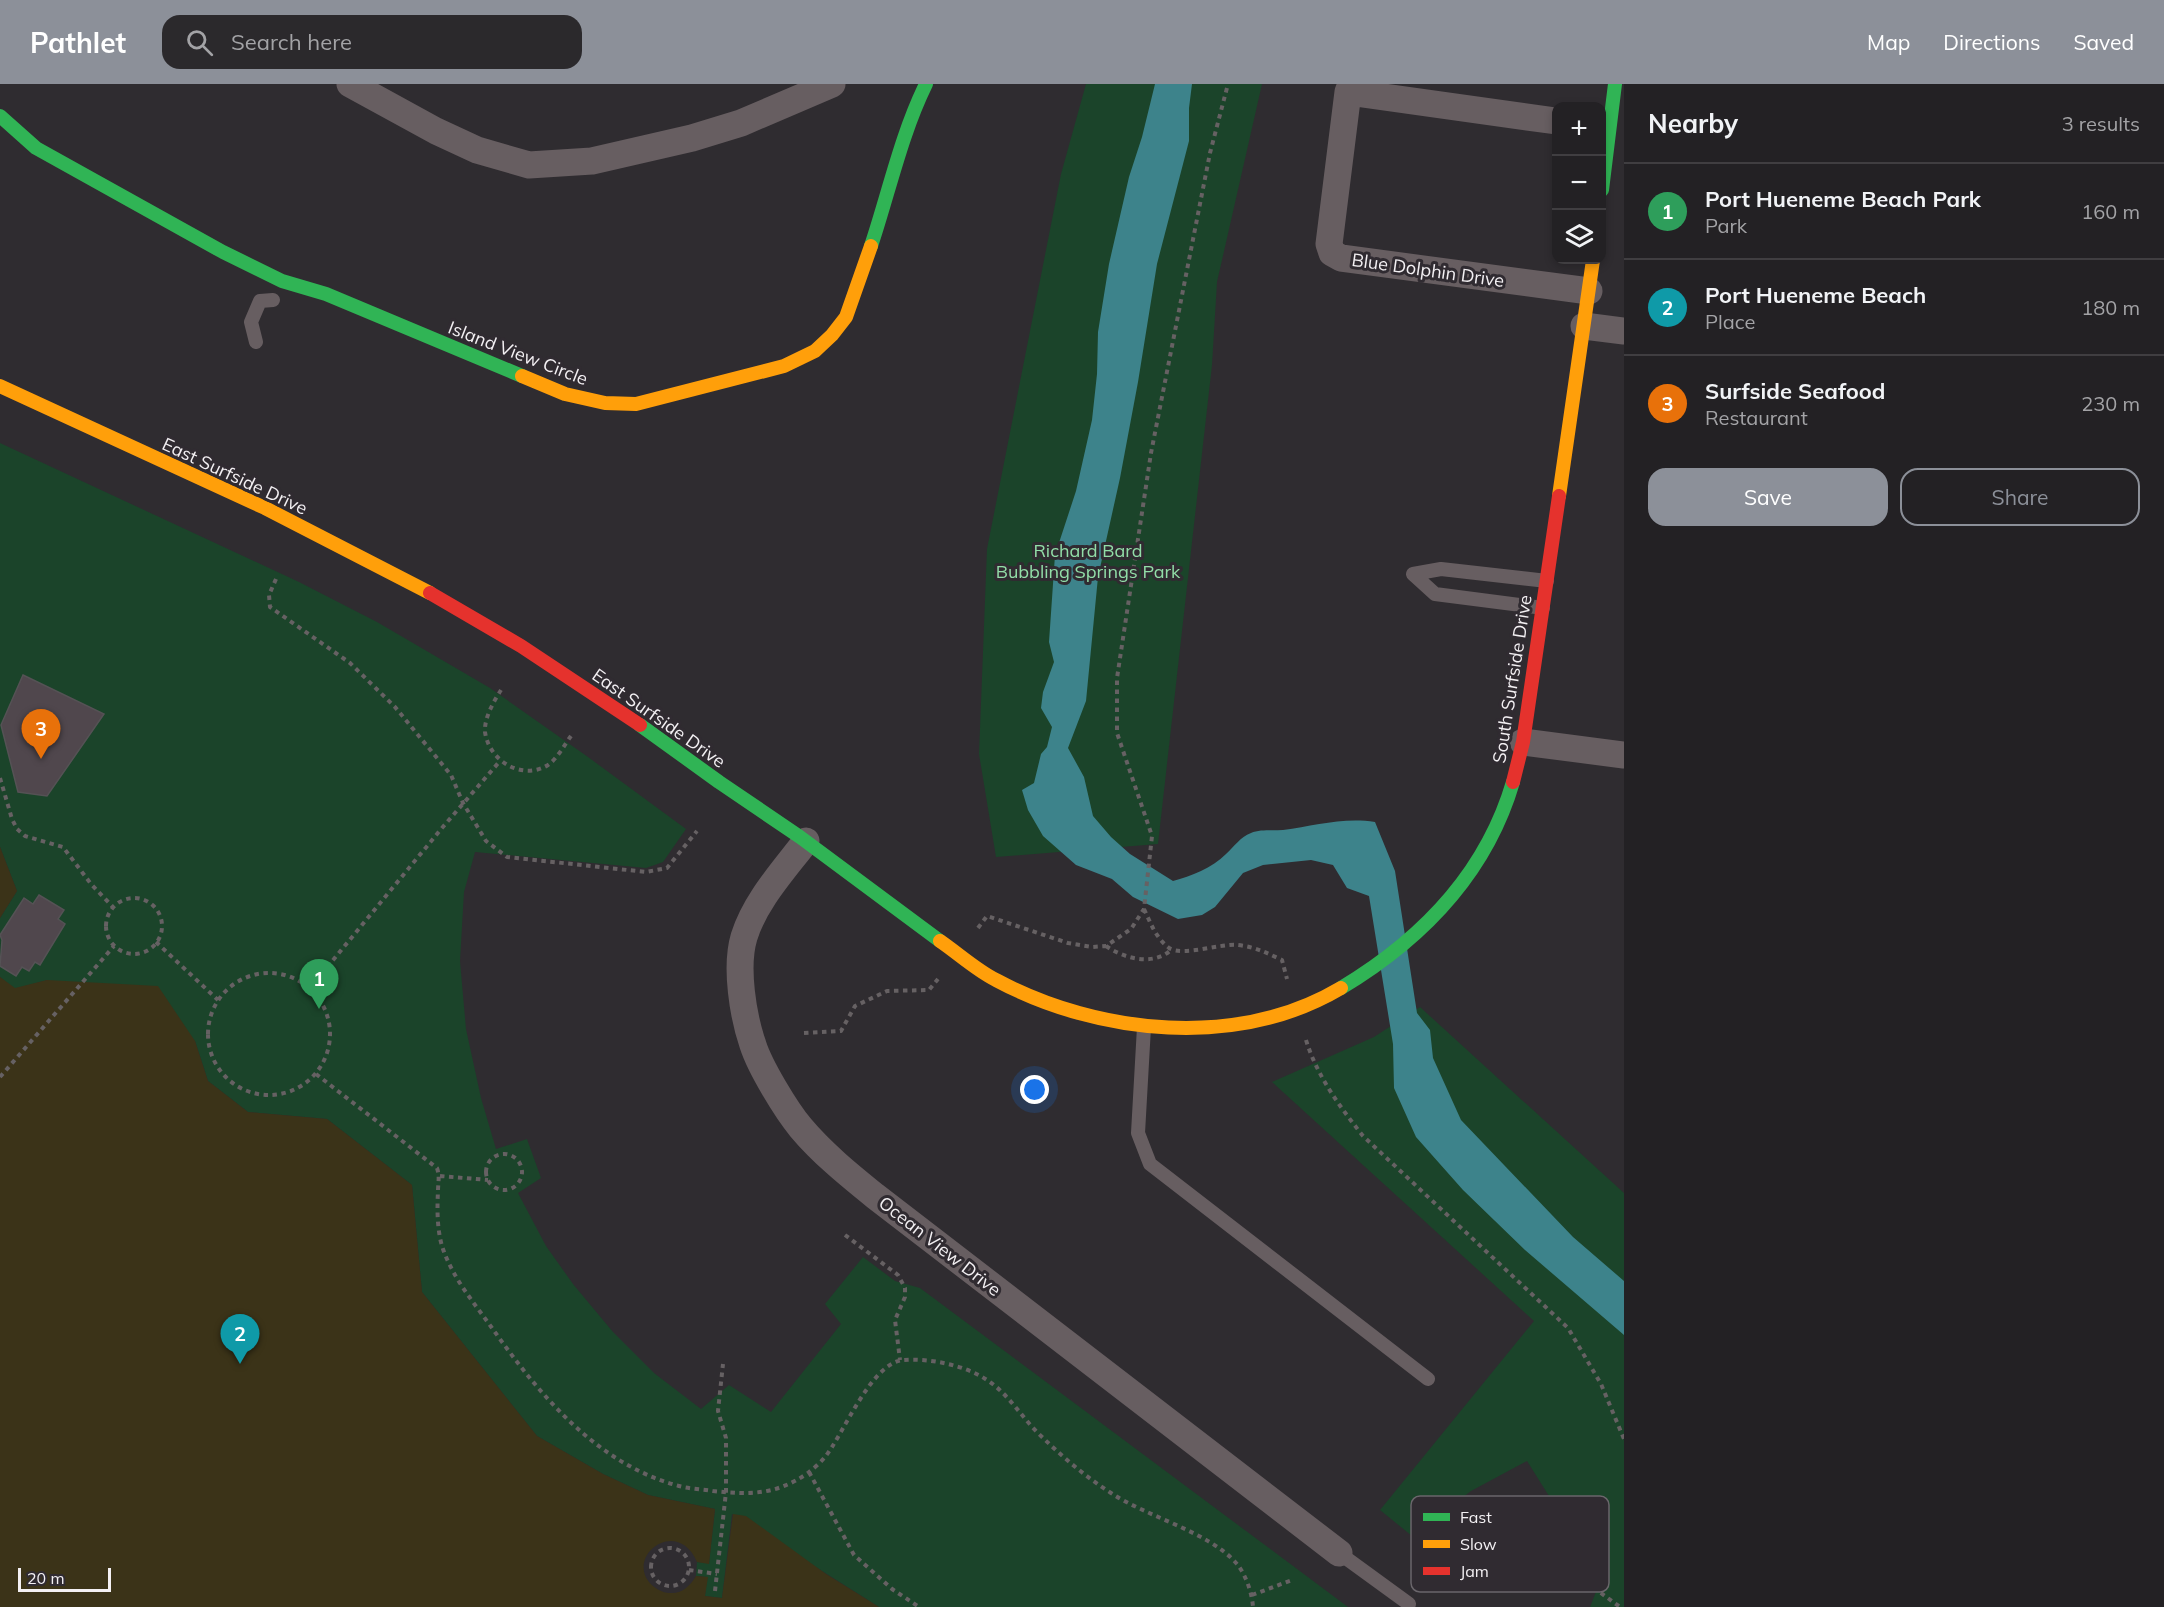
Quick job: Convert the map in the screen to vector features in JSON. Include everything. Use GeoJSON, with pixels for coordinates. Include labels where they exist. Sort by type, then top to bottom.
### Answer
{"type":"FeatureCollection","features":[{"type":"Feature","properties":{"kind":"street"},"geometry":{"type":"LineString","coordinates":[[350,84],[436,131],[467,145],[529,165],[592,161],[692,138],[741,123],[832,84]]}},
{"type":"Feature","properties":{"kind":"street","name":"Island View Circle"},"geometry":{"type":"LineString","coordinates":[[0,116],[36,148],[223,252],[282,281],[326,294],[565,394],[605,403],[636,404],[784,366],[815,351],[832,335],[846,317],[887,199],[913,111],[926,84]]}},
{"type":"Feature","properties":{"kind":"street"},"geometry":{"type":"LineString","coordinates":[[1606,124],[1615,84]]}},
{"type":"Feature","properties":{"kind":"street"},"geometry":{"type":"LineString","coordinates":[[1349,88],[1552,120]]}},
{"type":"Feature","properties":{"kind":"street","name":"Blue Dolphin Drive"},"geometry":{"type":"LineString","coordinates":[[1349,88],[1329,244],[1332,253],[1341,258],[1588,291]]}},
{"type":"Feature","properties":{"kind":"street","name":"South Surfside Drive"},"geometry":{"type":"LineString","coordinates":[[1296,1010],[1334,992],[1374,968],[1417,934],[1445,906],[1468,878],[1492,836],[1509,797],[1523,742],[1592,264]]}},
{"type":"Feature","properties":{"kind":"street"},"geometry":{"type":"LineString","coordinates":[[1584,326],[1624,331]]}},
{"type":"Feature","properties":{"kind":"street","name":"East Surfside Drive"},"geometry":{"type":"LineString","coordinates":[[0,386],[317,534],[448,602],[602,698],[806,841],[993,979],[1041,1002],[1095,1018],[1144,1028],[1196,1028],[1238,1024],[1296,1010]]}},
{"type":"Feature","properties":{"kind":"street"},"geometry":{"type":"LineString","coordinates":[[1523,742],[1624,755]]}},
{"type":"Feature","properties":{"kind":"street","name":"Ocean View Drive"},"geometry":{"type":"LineString","coordinates":[[806,841],[760,904],[744,937],[741,964],[742,996],[753,1046],[777,1092],[801,1127],[841,1168],[875,1196],[1339,1553]]}},
{"type":"Feature","properties":{"kind":"lane"},"geometry":{"type":"LineString","coordinates":[[256,342],[251,322],[260,301],[273,300]]}},
{"type":"Feature","properties":{"kind":"lane"},"geometry":{"type":"LineString","coordinates":[[1543,608],[1435,594],[1413,574],[1441,569],[1547,581]]}},
{"type":"Feature","properties":{"kind":"lane"},"geometry":{"type":"LineString","coordinates":[[1144,1028],[1138,1133],[1150,1164],[1428,1379]]}},
{"type":"Feature","properties":{"kind":"lane"},"geometry":{"type":"LineString","coordinates":[[1339,1553],[1408,1604]]}},
{"type":"Feature","properties":{"kind":"path"},"geometry":{"type":"LineString","coordinates":[[987,916],[1068,943],[1092,947],[1106,946],[1131,929],[1144,909],[1152,836],[1116,733],[1117,678],[1151,453],[1210,153],[1228,84]]}},
{"type":"Feature","properties":{"kind":"path"},"geometry":{"type":"LineString","coordinates":[[276,579],[268,595],[270,607],[350,663],[395,707],[451,774],[463,803],[486,841],[507,857],[646,872],[667,868],[697,831]]}},
{"type":"Feature","properties":{"kind":"path"},"geometry":{"type":"LineString","coordinates":[[501,690],[494,700],[485,731],[491,748],[500,761],[513,768],[531,771],[549,764],[571,736]]}},
{"type":"Feature","properties":{"kind":"path"},"geometry":{"type":"LineString","coordinates":[[310,988],[500,761]]}},
{"type":"Feature","properties":{"kind":"path"},"geometry":{"type":"LineString","coordinates":[[0,778],[17,829],[25,836],[63,847],[90,884],[113,907]]}},
{"type":"Feature","properties":{"kind":"path"},"geometry":{"type":"LineString","coordinates":[[138,898],[155,907],[162,924],[156,942],[150,949],[141,953],[122,951],[114,946],[109,939],[106,922],[113,907],[120,901],[138,898]]}},
{"type":"Feature","properties":{"kind":"path"},"geometry":{"type":"LineString","coordinates":[[1144,909],[1158,938],[1172,950],[1186,951],[1236,945],[1259,948],[1282,960]]}},
{"type":"Feature","properties":{"kind":"path"},"geometry":{"type":"LineString","coordinates":[[156,942],[218,1000]]}},
{"type":"Feature","properties":{"kind":"path"},"geometry":{"type":"LineString","coordinates":[[0,1077],[114,946]]}},
{"type":"Feature","properties":{"kind":"path"},"geometry":{"type":"LineString","coordinates":[[1106,946],[1116,953],[1155,960],[1164,957],[1172,950]]}},
{"type":"Feature","properties":{"kind":"path"},"geometry":{"type":"LineString","coordinates":[[272,973],[292,977],[310,988],[322,1002],[329,1020],[330,1039],[326,1058],[316,1074],[300,1087],[281,1094],[261,1095],[241,1088],[225,1076],[213,1059],[208,1039],[210,1019],[218,1000],[232,985],[251,975],[272,973]]}},
{"type":"Feature","properties":{"kind":"path"},"geometry":{"type":"LineString","coordinates":[[804,1033],[841,1031],[855,1006],[887,991],[929,990]]}},
{"type":"Feature","properties":{"kind":"path"},"geometry":{"type":"LineString","coordinates":[[1310,1053],[1337,1103],[1363,1136],[1568,1328],[1601,1384],[1624,1439]]}},
{"type":"Feature","properties":{"kind":"path"},"geometry":{"type":"LineString","coordinates":[[316,1074],[437,1168],[440,1176],[438,1219],[442,1248],[460,1284],[528,1377],[586,1437],[635,1469],[679,1486],[726,1492],[758,1494],[788,1485],[809,1472],[825,1457],[858,1402],[881,1373],[900,1360],[928,1361],[962,1368],[986,1379],[1007,1396],[1033,1428],[1068,1462],[1113,1495],[1217,1546],[1238,1565],[1252,1595],[1253,1607]]}},
{"type":"Feature","properties":{"kind":"path"},"geometry":{"type":"LineString","coordinates":[[440,1176],[488,1180],[496,1188],[512,1188],[520,1181],[522,1170],[517,1160],[508,1155],[497,1156],[487,1169],[488,1180]]}},
{"type":"Feature","properties":{"kind":"path"},"geometry":{"type":"LineString","coordinates":[[845,1235],[898,1275],[904,1288],[905,1297],[895,1320],[900,1360]]}},
{"type":"Feature","properties":{"kind":"path"},"geometry":{"type":"LineString","coordinates":[[715,1591],[726,1492],[726,1438],[718,1411],[723,1364]]}},
{"type":"Feature","properties":{"kind":"path"},"geometry":{"type":"LineString","coordinates":[[809,1472],[855,1555],[892,1589],[919,1607]]}},
{"type":"Feature","properties":{"kind":"path"},"geometry":{"type":"LineString","coordinates":[[678,1549],[687,1558],[690,1570],[684,1581],[672,1587],[666,1586],[660,1584],[652,1574],[652,1561],[659,1551],[678,1549]]}},
{"type":"Feature","properties":{"kind":"path"},"geometry":{"type":"LineString","coordinates":[[690,1570],[717,1574]]}},
{"type":"Feature","properties":{"kind":"path"},"geometry":{"type":"LineString","coordinates":[[1252,1595],[1292,1580]]}},
{"type":"Feature","properties":{"kind":"path"},"geometry":{"type":"LineString","coordinates":[[1600,1592],[1620,1607]]}},
{"type":"Feature","properties":{"kind":"green space","name":"Richard Bard Bubbling Springs Park"},"geometry":{"type":"Polygon","coordinates":[[[1086,84],[1262,84],[1217,282],[1212,365],[1158,844],[996,857],[979,754],[987,549],[1061,174],[1086,84]]]}},
{"type":"Feature","properties":{"kind":"green space"},"geometry":{"type":"Polygon","coordinates":[[[0,443],[299,582],[377,622],[490,688],[686,829],[663,862],[646,868],[475,852],[464,892],[460,961],[466,1029],[481,1098],[496,1149],[527,1139],[541,1178],[518,1193],[546,1246],[573,1284],[613,1332],[654,1373],[701,1409],[729,1385],[771,1412],[841,1324],[825,1304],[863,1257],[895,1281],[920,1288],[1348,1607],[879,1607],[732,1514],[722,1598],[705,1596],[707,1577],[696,1576],[697,1562],[709,1563],[715,1509],[648,1495],[603,1474],[537,1436],[422,1292],[412,1185],[327,1119],[248,1112],[208,1081],[195,1041],[47,980],[15,989],[0,977],[0,918],[17,891],[0,847],[0,443]]]}},
{"type":"Feature","properties":{"kind":"green space"},"geometry":{"type":"Polygon","coordinates":[[[1420,1007],[1624,1193],[1624,1607],[1590,1607],[1596,1592],[1609,1592],[1609,1496],[1549,1496],[1527,1461],[1464,1496],[1411,1496],[1411,1535],[1380,1510],[1534,1321],[1272,1082],[1374,1037],[1420,1007]]]}},
{"type":"Feature","properties":{"kind":"sand"},"geometry":{"type":"Polygon","coordinates":[[[0,847],[17,891],[0,918],[0,847]]]}},
{"type":"Feature","properties":{"kind":"sand"},"geometry":{"type":"Polygon","coordinates":[[[0,977],[15,988],[47,980],[158,986],[195,1041],[208,1081],[248,1112],[327,1119],[412,1185],[422,1292],[537,1436],[603,1474],[648,1495],[715,1509],[709,1564],[697,1562],[689,1549],[678,1542],[668,1541],[658,1545],[645,1561],[644,1571],[649,1582],[656,1588],[667,1593],[674,1593],[682,1591],[696,1576],[708,1577],[705,1596],[722,1598],[733,1514],[746,1516],[826,1574],[879,1607],[0,1607],[0,977]]]}},
{"type":"Feature","properties":{"kind":"water"},"geometry":{"type":"Polygon","coordinates":[[[1155,84],[1192,84],[1189,141],[1157,264],[1120,478],[1098,577],[1086,701],[1068,748],[1084,777],[1093,816],[1130,854],[1173,881],[1208,867],[1244,837],[1255,832],[1340,821],[1375,822],[1395,871],[1417,1013],[1430,1030],[1433,1058],[1461,1120],[1573,1237],[1624,1281],[1624,1335],[1525,1250],[1463,1190],[1416,1137],[1394,1088],[1393,1044],[1369,896],[1347,888],[1333,865],[1311,860],[1263,865],[1243,873],[1215,907],[1202,915],[1178,919],[1133,897],[1112,879],[1076,865],[1043,836],[1028,810],[1022,790],[1034,783],[1041,754],[1047,747],[1052,727],[1041,708],[1043,692],[1054,662],[1049,642],[1055,555],[1076,491],[1092,420],[1097,374],[1098,332],[1109,264],[1129,177],[1155,84]]]}},
{"type":"Feature","properties":{"kind":"building"},"geometry":{"type":"Polygon","coordinates":[[[23,675],[104,714],[47,796],[18,792],[1,725],[23,675]]]}},
{"type":"Feature","properties":{"kind":"building"},"geometry":{"type":"Polygon","coordinates":[[[39,895],[64,910],[58,919],[65,924],[40,965],[35,962],[29,971],[22,967],[16,976],[0,966],[2,940],[0,935],[24,898],[33,904],[39,895]]]}},
{"type":"Feature","properties":{"kind":"traffic: fast"},"geometry":{"type":"LineString","coordinates":[[871,246],[902,143],[926,84]]}},
{"type":"Feature","properties":{"kind":"traffic: fast"},"geometry":{"type":"LineString","coordinates":[[1606,157],[1615,84]]}},
{"type":"Feature","properties":{"kind":"traffic: fast"},"geometry":{"type":"LineString","coordinates":[[0,116],[36,148],[223,252],[282,281],[326,294],[522,376]]}},
{"type":"Feature","properties":{"kind":"traffic: fast"},"geometry":{"type":"LineString","coordinates":[[640,725],[800,837],[940,941]]}},
{"type":"Feature","properties":{"kind":"traffic: fast"},"geometry":{"type":"LineString","coordinates":[[1341,988],[1398,948],[1447,902],[1468,875],[1486,846],[1513,782]]}},
{"type":"Feature","properties":{"kind":"traffic: slow"},"geometry":{"type":"LineString","coordinates":[[522,376],[565,394],[605,403],[636,404],[784,366],[815,351],[846,317],[871,246]]}},
{"type":"Feature","properties":{"kind":"traffic: slow"},"geometry":{"type":"LineString","coordinates":[[1559,496],[1592,264]]}},
{"type":"Feature","properties":{"kind":"traffic: slow"},"geometry":{"type":"LineString","coordinates":[[0,386],[265,508],[430,593]]}},
{"type":"Feature","properties":{"kind":"traffic: slow"},"geometry":{"type":"LineString","coordinates":[[940,941],[989,976],[1036,999],[1079,1013],[1123,1023],[1168,1028],[1214,1027],[1258,1020],[1301,1007],[1341,988]]}},
{"type":"Feature","properties":{"kind":"traffic: jam"},"geometry":{"type":"LineString","coordinates":[[1513,782],[1523,742],[1559,496]]}},
{"type":"Feature","properties":{"kind":"traffic: jam"},"geometry":{"type":"LineString","coordinates":[[430,593],[521,646],[640,725]]}},
{"type":"Feature","properties":{"kind":"place","name":"Surfside Seafood"},"geometry":{"type":"Point","coordinates":[41,759]}},
{"type":"Feature","properties":{"kind":"place","name":"Port Hueneme Beach Park"},"geometry":{"type":"Point","coordinates":[319,1009]}},
{"type":"Feature","properties":{"kind":"place","name":"Port Hueneme Beach"},"geometry":{"type":"Point","coordinates":[240,1364]}}]}
